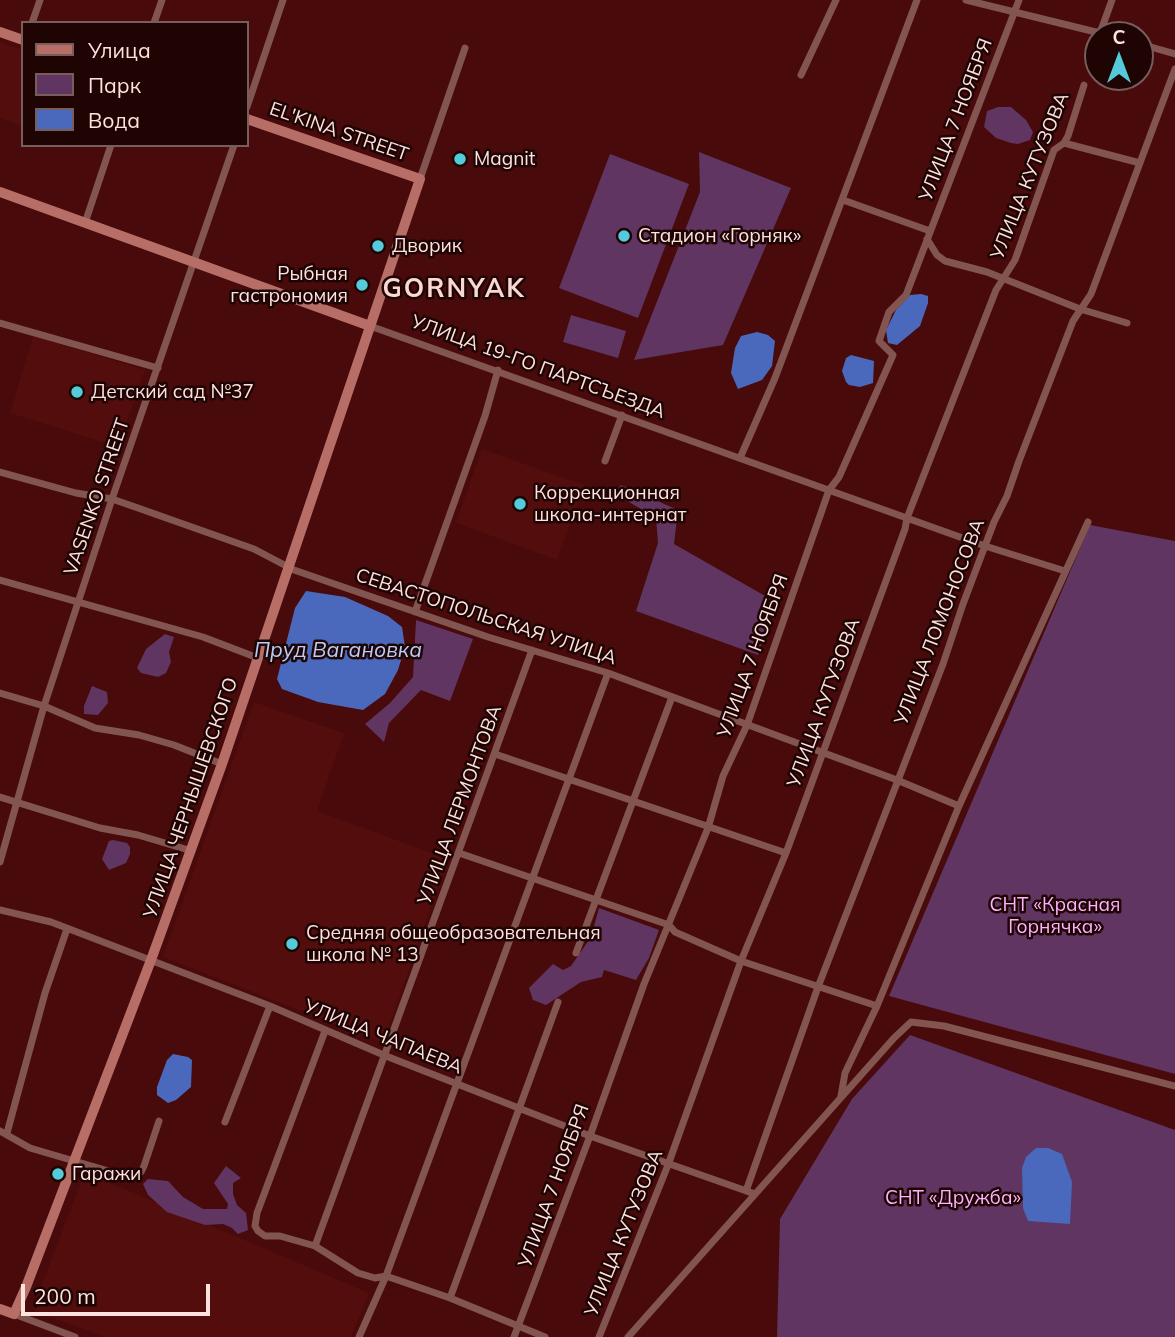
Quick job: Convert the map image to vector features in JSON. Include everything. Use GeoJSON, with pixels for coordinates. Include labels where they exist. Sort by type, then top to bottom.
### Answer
{"type":"FeatureCollection","features":[{"type":"Feature","properties":{"kind":"street"},"geometry":{"type":"LineString","coordinates":[[33,21],[40,0]]}},
{"type":"Feature","properties":{"kind":"street"},"geometry":{"type":"LineString","coordinates":[[155,21],[162,0]]}},
{"type":"Feature","properties":{"kind":"street"},"geometry":{"type":"LineString","coordinates":[[248,104],[283,0]]}},
{"type":"Feature","properties":{"kind":"street"},"geometry":{"type":"LineString","coordinates":[[801,75],[836,0]]}},
{"type":"Feature","properties":{"kind":"street"},"geometry":{"type":"LineString","coordinates":[[740,458],[775,378],[917,0]]}},
{"type":"Feature","properties":{"kind":"street"},"geometry":{"type":"LineString","coordinates":[[966,0],[1084,29]]}},
{"type":"Feature","properties":{"kind":"street","name":"УЛИЦА 7 НОЯБРЯ"},"geometry":{"type":"LineString","coordinates":[[514,1337],[645,984],[708,828],[723,776],[747,725],[830,489],[839,477],[893,355],[879,341],[889,312],[906,295],[1019,0]]}},
{"type":"Feature","properties":{"kind":"street"},"geometry":{"type":"LineString","coordinates":[[1107,21],[1112,0]]}},
{"type":"Feature","properties":{"kind":"street"},"geometry":{"type":"LineString","coordinates":[[0,32],[21,39]]}},
{"type":"Feature","properties":{"kind":"street","name":"УЛИЦА ЧЕРНЫШЕВСКОГО"},"geometry":{"type":"LineString","coordinates":[[14,1314],[43,1245],[192,851],[465,48]]}},
{"type":"Feature","properties":{"kind":"street"},"geometry":{"type":"LineString","coordinates":[[1154,48],[1175,54]]}},
{"type":"Feature","properties":{"kind":"street","name":"УЛИЦА ЛОМОНОСОВА"},"geometry":{"type":"LineString","coordinates":[[746,1191],[818,987],[943,664],[985,546],[1007,496],[1073,321],[1091,294],[1175,69]]}},
{"type":"Feature","properties":{"kind":"street","name":"УЛИЦА КУТУЗОВА"},"geometry":{"type":"LineString","coordinates":[[599,1337],[668,1165],[741,961],[786,853],[905,529],[906,517],[996,290],[1015,260],[1054,150],[1064,143],[1084,85]]}},
{"type":"Feature","properties":{"kind":"street","name":"EL'KINA STREET"},"geometry":{"type":"LineString","coordinates":[[248,118],[420,179]]}},
{"type":"Feature","properties":{"kind":"street"},"geometry":{"type":"LineString","coordinates":[[1064,143],[1140,163]]}},
{"type":"Feature","properties":{"kind":"street"},"geometry":{"type":"LineString","coordinates":[[85,223],[110,147]]}},
{"type":"Feature","properties":{"kind":"street","name":"VASENKO STREET"},"geometry":{"type":"LineString","coordinates":[[0,862],[44,706],[233,147]]}},
{"type":"Feature","properties":{"kind":"street","name":"УЛИЦА 19-ГО ПАРТСЪЕЗДА"},"geometry":{"type":"LineString","coordinates":[[0,192],[985,546],[1065,571]]}},
{"type":"Feature","properties":{"kind":"street"},"geometry":{"type":"LineString","coordinates":[[843,200],[929,235],[937,255],[945,261],[987,272],[1080,309],[1127,323]]}},
{"type":"Feature","properties":{"kind":"street"},"geometry":{"type":"LineString","coordinates":[[0,323],[158,368]]}},
{"type":"Feature","properties":{"kind":"street"},"geometry":{"type":"LineString","coordinates":[[415,612],[485,416],[498,370]]}},
{"type":"Feature","properties":{"kind":"street"},"geometry":{"type":"LineString","coordinates":[[605,461],[622,415]]}},
{"type":"Feature","properties":{"kind":"street","name":"СЕВАСТОПОЛЬСКАЯ УЛИЦА"},"geometry":{"type":"LineString","coordinates":[[0,472],[76,493],[112,499],[254,549],[289,568],[415,612],[608,673],[897,780],[959,806]]}},
{"type":"Feature","properties":{"kind":"street"},"geometry":{"type":"LineString","coordinates":[[841,1097],[845,1073],[877,1006],[959,806],[1088,522]]}},
{"type":"Feature","properties":{"kind":"street"},"geometry":{"type":"LineString","coordinates":[[0,580],[203,637],[258,658]]}},
{"type":"Feature","properties":{"kind":"street","name":"УЛИЦА ЛЕРМОНТОВА"},"geometry":{"type":"LineString","coordinates":[[315,1246],[533,650]]}},
{"type":"Feature","properties":{"kind":"street"},"geometry":{"type":"LineString","coordinates":[[359,1337],[386,1276],[608,673]]}},
{"type":"Feature","properties":{"kind":"street"},"geometry":{"type":"LineString","coordinates":[[0,692],[44,706],[95,728],[174,745],[222,764]]}},
{"type":"Feature","properties":{"kind":"street"},"geometry":{"type":"LineString","coordinates":[[576,953],[672,697]]}},
{"type":"Feature","properties":{"kind":"street"},"geometry":{"type":"LineString","coordinates":[[495,754],[786,853]]}},
{"type":"Feature","properties":{"kind":"street"},"geometry":{"type":"LineString","coordinates":[[0,797],[100,828],[138,835],[192,851]]}},
{"type":"Feature","properties":{"kind":"street"},"geometry":{"type":"LineString","coordinates":[[459,853],[669,925],[675,932],[741,961],[877,1006]]}},
{"type":"Feature","properties":{"kind":"street","name":"УЛИЦА ЧАПАЕВА"},"geometry":{"type":"LineString","coordinates":[[0,910],[51,922],[211,986],[270,1006],[386,1056],[590,1136],[755,1194]]}},
{"type":"Feature","properties":{"kind":"street"},"geometry":{"type":"LineString","coordinates":[[67,929],[3,1132],[30,1148],[123,1176],[135,1176],[145,1166],[159,1121]]}},
{"type":"Feature","properties":{"kind":"street"},"geometry":{"type":"LineString","coordinates":[[450,1298],[558,1002]]}},
{"type":"Feature","properties":{"kind":"street"},"geometry":{"type":"LineString","coordinates":[[225,1122],[270,1006]]}},
{"type":"Feature","properties":{"kind":"street"},"geometry":{"type":"LineString","coordinates":[[628,1337],[911,1022],[944,1026],[1175,1086]]}},
{"type":"Feature","properties":{"kind":"street"},"geometry":{"type":"LineString","coordinates":[[325,1031],[257,1213],[255,1226],[258,1231],[265,1236],[280,1236],[315,1246],[358,1273],[375,1278],[386,1276],[450,1298],[545,1337]]}},
{"type":"Feature","properties":{"kind":"street"},"geometry":{"type":"LineString","coordinates":[[0,1309],[75,1337]]}},
{"type":"Feature","properties":{"kind":"shaded area"},"geometry":{"type":"Polygon","coordinates":[[[0,42],[21,49],[21,125],[0,118],[0,42]]]}},
{"type":"Feature","properties":{"kind":"shaded area","name":"Детский сад №37"},"geometry":{"type":"Polygon","coordinates":[[[33,336],[145,370],[118,447],[10,413],[33,336]]]}},
{"type":"Feature","properties":{"kind":"shaded area","name":"Коррекционная школа-интернат"},"geometry":{"type":"Polygon","coordinates":[[[482,449],[584,485],[557,560],[456,523],[482,449]]]}},
{"type":"Feature","properties":{"kind":"shaded area"},"geometry":{"type":"Polygon","coordinates":[[[254,702],[344,733],[317,811],[448,859],[383,1043],[163,957],[254,702]]]}},
{"type":"Feature","properties":{"kind":"shaded area"},"geometry":{"type":"Polygon","coordinates":[[[85,1172],[369,1293],[351,1337],[105,1337],[32,1310],[85,1172]]]}},
{"type":"Feature","properties":{"kind":"green space"},"geometry":{"type":"Polygon","coordinates":[[[998,107],[1011,107],[1026,120],[1033,132],[1030,140],[1011,143],[996,138],[984,127],[987,111],[998,107]]]}},
{"type":"Feature","properties":{"kind":"green space"},"geometry":{"type":"Polygon","coordinates":[[[699,152],[791,188],[723,345],[634,360],[700,192],[699,152]]]}},
{"type":"Feature","properties":{"kind":"green space","name":"Стадион «Горняк»"},"geometry":{"type":"Polygon","coordinates":[[[610,154],[689,184],[638,318],[559,288],[610,154]]]}},
{"type":"Feature","properties":{"kind":"green space"},"geometry":{"type":"Polygon","coordinates":[[[571,315],[626,331],[618,358],[563,342],[571,315]]]}},
{"type":"Feature","properties":{"kind":"green space"},"geometry":{"type":"Polygon","coordinates":[[[621,485],[678,510],[674,544],[774,601],[758,655],[636,611],[658,543],[656,518],[614,493],[621,485]]]}},
{"type":"Feature","properties":{"kind":"green space","name":"СНТ «Красная Горнячка»"},"geometry":{"type":"Polygon","coordinates":[[[1090,525],[1175,541],[1175,1074],[889,996],[1090,525]]]}},
{"type":"Feature","properties":{"kind":"green space"},"geometry":{"type":"Polygon","coordinates":[[[416,620],[473,639],[450,701],[421,690],[389,723],[384,742],[365,724],[390,703],[413,677],[416,620]]]}},
{"type":"Feature","properties":{"kind":"green space"},"geometry":{"type":"Polygon","coordinates":[[[165,634],[174,637],[169,652],[171,662],[166,673],[158,677],[141,673],[137,668],[146,649],[165,634]]]}},
{"type":"Feature","properties":{"kind":"green space"},"geometry":{"type":"Polygon","coordinates":[[[92,686],[107,692],[108,703],[98,715],[84,714],[84,706],[92,686]]]}},
{"type":"Feature","properties":{"kind":"green space"},"geometry":{"type":"Polygon","coordinates":[[[109,841],[127,843],[130,854],[126,863],[109,870],[102,859],[109,841]]]}},
{"type":"Feature","properties":{"kind":"green space"},"geometry":{"type":"Polygon","coordinates":[[[599,908],[659,930],[649,958],[636,980],[604,970],[602,977],[581,982],[546,1005],[533,1000],[529,988],[553,964],[563,970],[571,966],[591,937],[599,908]]]}},
{"type":"Feature","properties":{"kind":"green space","name":"СНТ «Дружба»"},"geometry":{"type":"Polygon","coordinates":[[[910,1035],[1175,1130],[1175,1337],[777,1337],[780,1219],[852,1099],[910,1035]]]}},
{"type":"Feature","properties":{"kind":"green space"},"geometry":{"type":"Polygon","coordinates":[[[226,1166],[241,1178],[233,1183],[233,1194],[237,1205],[246,1213],[248,1230],[238,1234],[223,1224],[205,1225],[167,1212],[148,1195],[143,1184],[148,1179],[168,1181],[183,1197],[203,1209],[227,1209],[228,1204],[214,1183],[226,1166]]]}},
{"type":"Feature","properties":{"kind":"water"},"geometry":{"type":"Polygon","coordinates":[[[910,295],[928,296],[928,303],[920,326],[897,345],[888,343],[886,330],[896,310],[910,295]]]}},
{"type":"Feature","properties":{"kind":"water"},"geometry":{"type":"Polygon","coordinates":[[[757,332],[768,335],[775,341],[772,366],[762,380],[738,389],[731,373],[735,348],[741,336],[757,332]]]}},
{"type":"Feature","properties":{"kind":"water"},"geometry":{"type":"Polygon","coordinates":[[[851,355],[874,361],[873,383],[860,387],[846,382],[842,371],[846,358],[851,355]]]}},
{"type":"Feature","properties":{"kind":"water","name":"Пруд Вагановка"},"geometry":{"type":"Polygon","coordinates":[[[306,591],[345,597],[388,616],[402,627],[405,647],[398,670],[385,694],[363,710],[318,702],[282,689],[277,679],[295,608],[306,591]]]}},
{"type":"Feature","properties":{"kind":"water"},"geometry":{"type":"Polygon","coordinates":[[[173,1054],[192,1060],[191,1087],[176,1100],[168,1103],[157,1095],[157,1087],[167,1060],[173,1054]]]}},
{"type":"Feature","properties":{"kind":"water"},"geometry":{"type":"Polygon","coordinates":[[[1036,1148],[1048,1148],[1062,1154],[1072,1182],[1070,1224],[1028,1221],[1023,1208],[1022,1168],[1026,1157],[1036,1148]]]}},
{"type":"Feature","properties":{"kind":"place","name":"Magnit"},"geometry":{"type":"Point","coordinates":[460,159]}},
{"type":"Feature","properties":{"kind":"place","name":"Стадион «Горняк»"},"geometry":{"type":"Point","coordinates":[624,236]}},
{"type":"Feature","properties":{"kind":"place","name":"Дворик"},"geometry":{"type":"Point","coordinates":[378,246]}},
{"type":"Feature","properties":{"kind":"place","name":"Рыбная гастрономия"},"geometry":{"type":"Point","coordinates":[362,285]}},
{"type":"Feature","properties":{"kind":"place","name":"Детский сад №37"},"geometry":{"type":"Point","coordinates":[77,392]}},
{"type":"Feature","properties":{"kind":"place","name":"Коррекционная школа-интернат"},"geometry":{"type":"Point","coordinates":[520,504]}},
{"type":"Feature","properties":{"kind":"place","name":"Средняя общеобразовательная школа № 13"},"geometry":{"type":"Point","coordinates":[292,944]}},
{"type":"Feature","properties":{"kind":"place","name":"Гаражи"},"geometry":{"type":"Point","coordinates":[58,1174]}},
{"type":"Feature","properties":{"kind":"district","name":"GORNYAK"},"geometry":{"type":"Point","coordinates":[454,289]}}]}
